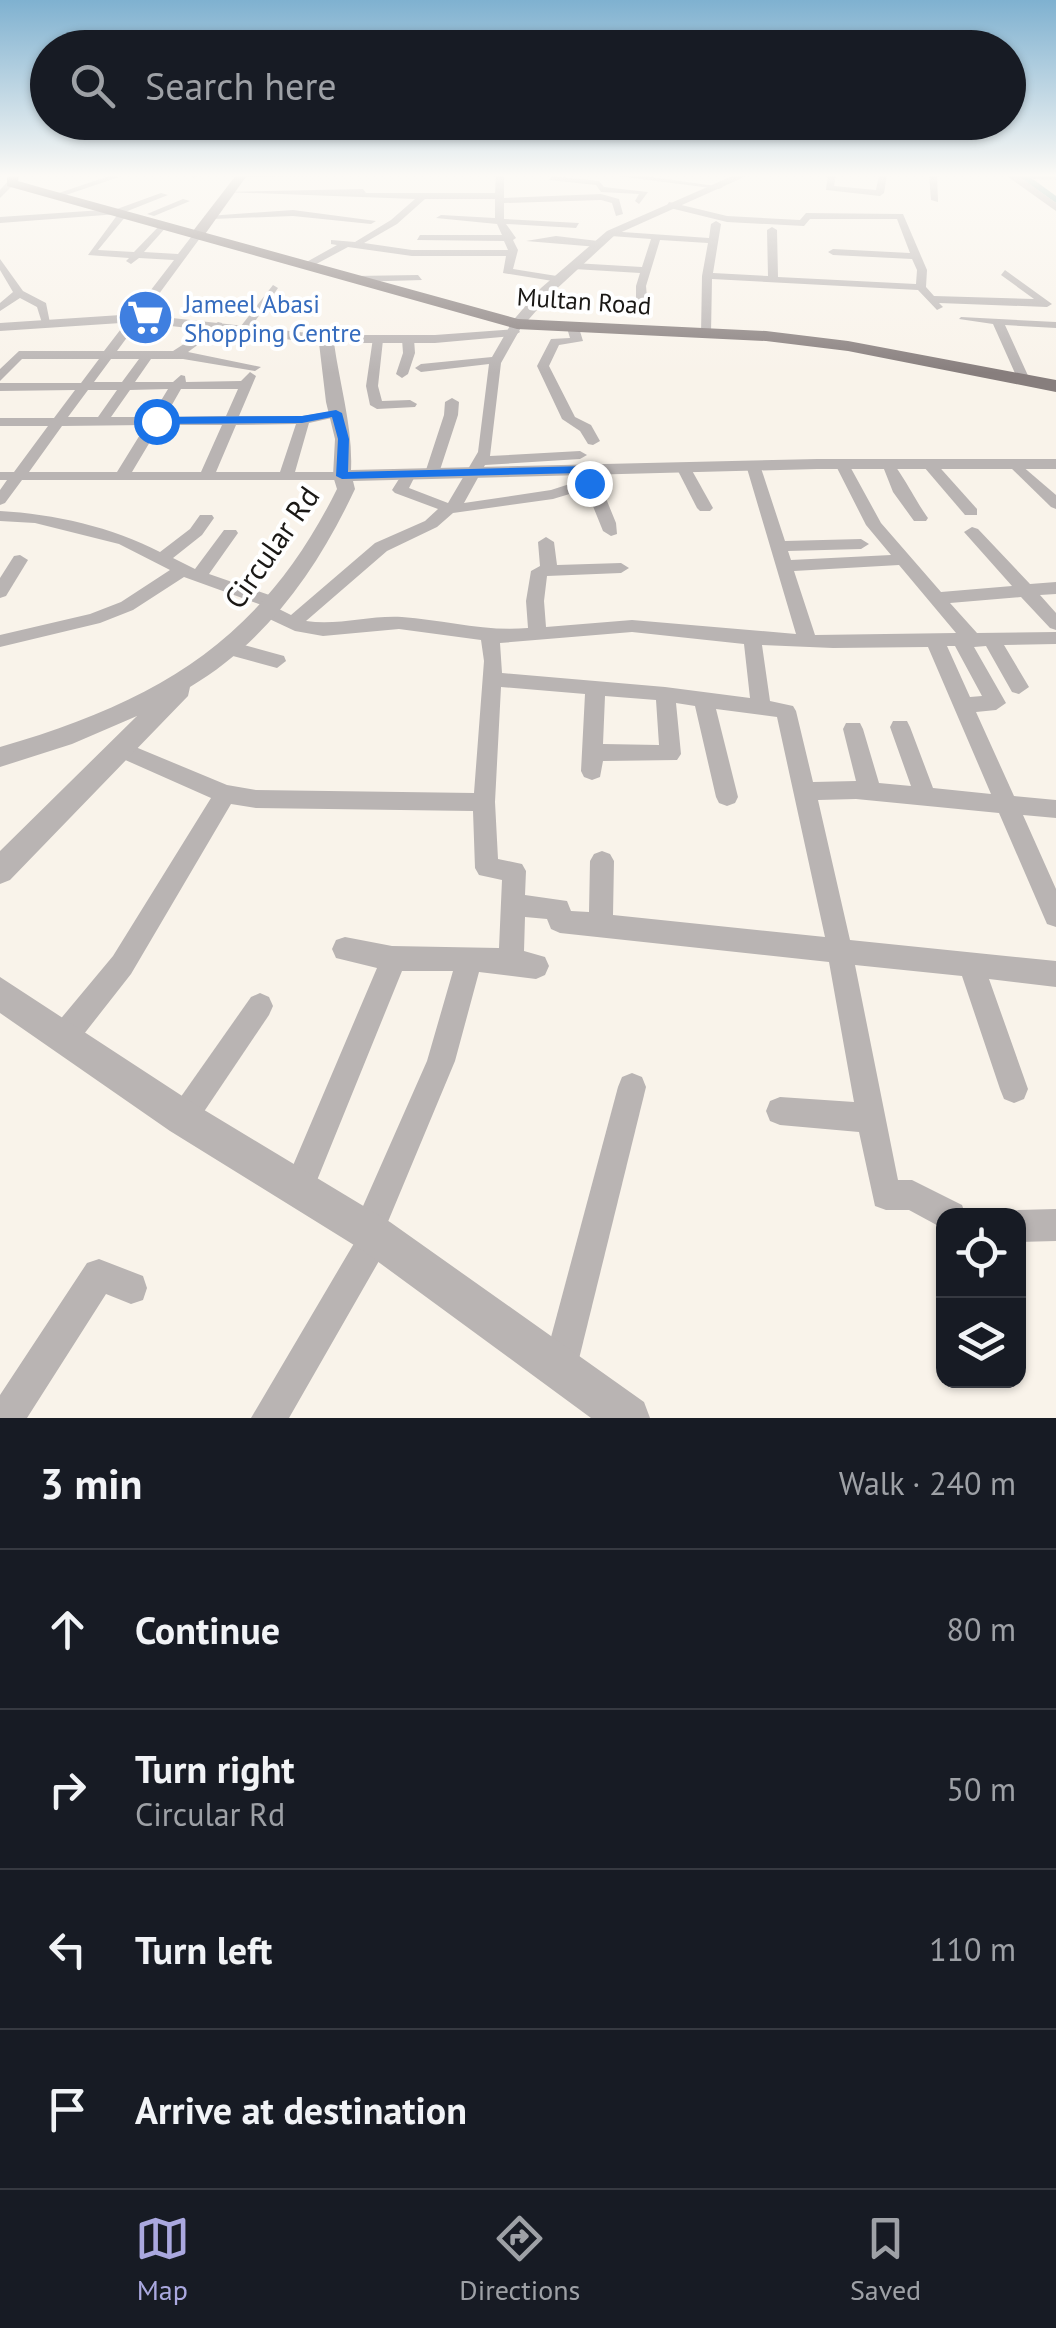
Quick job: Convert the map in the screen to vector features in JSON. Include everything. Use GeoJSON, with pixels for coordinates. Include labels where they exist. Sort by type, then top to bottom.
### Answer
{"type":"FeatureCollection","features":[{"type":"Feature","properties":{"kind":"main road","name":"Multan Road"},"geometry":{"type":"LineString","coordinates":[[219,240],[515,328],[704,333],[848,346],[1056,386]]}},
{"type":"Feature","properties":{"kind":"street"},"geometry":{"type":"LineString","coordinates":[[102,240],[91,253],[131,261],[182,256]]}},
{"type":"Feature","properties":{"kind":"street"},"geometry":{"type":"LineString","coordinates":[[131,261],[150,240]]}},
{"type":"Feature","properties":{"kind":"street"},"geometry":{"type":"LineString","coordinates":[[0,500],[194,240]]}},
{"type":"Feature","properties":{"kind":"street"},"geometry":{"type":"LineString","coordinates":[[337,240],[334,242],[412,252],[512,253]]}},
{"type":"Feature","properties":{"kind":"street"},"geometry":{"type":"LineString","coordinates":[[307,266],[359,240]]}},
{"type":"Feature","properties":{"kind":"street"},"geometry":{"type":"LineString","coordinates":[[394,276],[402,266],[409,267],[419,240]]}},
{"type":"Feature","properties":{"kind":"street"},"geometry":{"type":"LineString","coordinates":[[510,240],[508,272],[559,278]]}},
{"type":"Feature","properties":{"kind":"street"},"geometry":{"type":"LineString","coordinates":[[531,241],[541,240]]}},
{"type":"Feature","properties":{"kind":"street"},"geometry":{"type":"LineString","coordinates":[[566,240],[598,244]]}},
{"type":"Feature","properties":{"kind":"street"},"geometry":{"type":"LineString","coordinates":[[293,623],[382,547],[431,524],[451,508],[478,466],[496,360],[515,328],[559,278],[602,240]]}},
{"type":"Feature","properties":{"kind":"street"},"geometry":{"type":"LineString","coordinates":[[642,308],[641,286],[655,240]]}},
{"type":"Feature","properties":{"kind":"street"},"geometry":{"type":"LineString","coordinates":[[701,240],[713,241],[704,333]]}},
{"type":"Feature","properties":{"kind":"street"},"geometry":{"type":"LineString","coordinates":[[772,240],[773,279]]}},
{"type":"Feature","properties":{"kind":"street"},"geometry":{"type":"LineString","coordinates":[[857,240],[862,253]]}},
{"type":"Feature","properties":{"kind":"street"},"geometry":{"type":"LineString","coordinates":[[910,240],[917,256],[921,287],[934,303],[1052,307]]}},
{"type":"Feature","properties":{"kind":"street"},"geometry":{"type":"LineString","coordinates":[[837,282],[832,246],[862,253],[917,256]]}},
{"type":"Feature","properties":{"kind":"street"},"geometry":{"type":"LineString","coordinates":[[0,262],[20,293],[42,305],[46,322]]}},
{"type":"Feature","properties":{"kind":"street"},"geometry":{"type":"LineString","coordinates":[[574,266],[646,270]]}},
{"type":"Feature","properties":{"kind":"street"},"geometry":{"type":"LineString","coordinates":[[1005,273],[1052,307]]}},
{"type":"Feature","properties":{"kind":"street"},"geometry":{"type":"LineString","coordinates":[[707,276],[921,287]]}},
{"type":"Feature","properties":{"kind":"street"},"geometry":{"type":"LineString","coordinates":[[354,279],[418,278]]}},
{"type":"Feature","properties":{"kind":"street"},"geometry":{"type":"LineString","coordinates":[[245,328],[273,288]]}},
{"type":"Feature","properties":{"kind":"street"},"geometry":{"type":"LineString","coordinates":[[0,308],[20,293]]}},
{"type":"Feature","properties":{"kind":"street"},"geometry":{"type":"LineString","coordinates":[[0,327],[136,318],[326,339],[377,340],[515,328]]}},
{"type":"Feature","properties":{"kind":"street"},"geometry":{"type":"LineString","coordinates":[[966,319],[1056,325]]}},
{"type":"Feature","properties":{"kind":"street"},"geometry":{"type":"LineString","coordinates":[[997,321],[1024,380]]}},
{"type":"Feature","properties":{"kind":"street"},"geometry":{"type":"LineString","coordinates":[[176,354],[218,325]]}},
{"type":"Feature","properties":{"kind":"street"},"geometry":{"type":"LineString","coordinates":[[572,328],[577,342],[556,342],[543,366],[570,419],[586,428],[593,441]]}},
{"type":"Feature","properties":{"kind":"street","name":"Circular Rd"},"geometry":{"type":"LineString","coordinates":[[0,757],[97,722],[205,664],[229,648],[272,607],[346,489],[342,476],[344,439],[336,413],[326,339]]}},
{"type":"Feature","properties":{"kind":"street"},"geometry":{"type":"LineString","coordinates":[[377,340],[372,386],[377,406],[410,404]]}},
{"type":"Feature","properties":{"kind":"street"},"geometry":{"type":"LineString","coordinates":[[402,374],[409,354],[408,340]]}},
{"type":"Feature","properties":{"kind":"street"},"geometry":{"type":"LineString","coordinates":[[102,421],[148,354]]}},
{"type":"Feature","properties":{"kind":"street"},"geometry":{"type":"LineString","coordinates":[[0,377],[19,355],[176,354],[256,364],[207,475]]}},
{"type":"Feature","properties":{"kind":"street"},"geometry":{"type":"LineString","coordinates":[[124,474],[196,356]]}},
{"type":"Feature","properties":{"kind":"street"},"geometry":{"type":"LineString","coordinates":[[0,360],[16,358]]}},
{"type":"Feature","properties":{"kind":"street"},"geometry":{"type":"LineString","coordinates":[[421,368],[496,360]]}},
{"type":"Feature","properties":{"kind":"street"},"geometry":{"type":"LineString","coordinates":[[0,387],[246,385]]}},
{"type":"Feature","properties":{"kind":"street"},"geometry":{"type":"LineString","coordinates":[[432,473],[438,444],[453,418],[452,402]]}},
{"type":"Feature","properties":{"kind":"street"},"geometry":{"type":"LineString","coordinates":[[0,422],[302,420],[336,413]]}},
{"type":"Feature","properties":{"kind":"street"},"geometry":{"type":"LineString","coordinates":[[286,475],[303,428],[302,420]]}},
{"type":"Feature","properties":{"kind":"street"},"geometry":{"type":"LineString","coordinates":[[842,464],[874,525],[1019,688]]}},
{"type":"Feature","properties":{"kind":"street"},"geometry":{"type":"LineString","coordinates":[[889,464],[920,518]]}},
{"type":"Feature","properties":{"kind":"street"},"geometry":{"type":"LineString","coordinates":[[930,464],[971,512]]}},
{"type":"Feature","properties":{"kind":"street"},"geometry":{"type":"LineString","coordinates":[[1015,464],[1056,504]]}},
{"type":"Feature","properties":{"kind":"street"},"geometry":{"type":"LineString","coordinates":[[0,476],[342,476],[432,473],[478,466],[585,469],[1056,464]]}},
{"type":"Feature","properties":{"kind":"street"},"geometry":{"type":"LineString","coordinates":[[754,466],[807,639]]}},
{"type":"Feature","properties":{"kind":"street"},"geometry":{"type":"LineString","coordinates":[[683,467],[705,508]]}},
{"type":"Feature","properties":{"kind":"street"},"geometry":{"type":"LineString","coordinates":[[409,474],[400,490],[451,508],[500,504],[585,469]]}},
{"type":"Feature","properties":{"kind":"street"},"geometry":{"type":"LineString","coordinates":[[585,469],[603,501],[612,531]]}},
{"type":"Feature","properties":{"kind":"street"},"geometry":{"type":"LineString","coordinates":[[0,516],[34,518],[125,540],[160,560],[272,607],[293,623],[323,630],[398,623],[490,635],[632,626],[834,642],[1056,638]]}},
{"type":"Feature","properties":{"kind":"street"},"geometry":{"type":"LineString","coordinates":[[160,560],[196,532],[206,518]]}},
{"type":"Feature","properties":{"kind":"street"},"geometry":{"type":"LineString","coordinates":[[972,532],[1056,624]]}},
{"type":"Feature","properties":{"kind":"street"},"geometry":{"type":"LineString","coordinates":[[0,641],[94,620],[127,606],[191,572],[230,533]]}},
{"type":"Feature","properties":{"kind":"street"},"geometry":{"type":"LineString","coordinates":[[546,542],[549,571]]}},
{"type":"Feature","properties":{"kind":"street"},"geometry":{"type":"LineString","coordinates":[[778,546],[861,544]]}},
{"type":"Feature","properties":{"kind":"street"},"geometry":{"type":"LineString","coordinates":[[0,592],[20,560]]}},
{"type":"Feature","properties":{"kind":"street"},"geometry":{"type":"LineString","coordinates":[[784,566],[902,560]]}},
{"type":"Feature","properties":{"kind":"street"},"geometry":{"type":"LineString","coordinates":[[538,634],[535,601],[539,571],[620,568]]}},
{"type":"Feature","properties":{"kind":"street"},"geometry":{"type":"LineString","coordinates":[[935,598],[1056,588]]}},
{"type":"Feature","properties":{"kind":"street"},"geometry":{"type":"LineString","coordinates":[[346,949],[365,955],[524,963],[513,905],[514,871],[487,868],[484,802],[490,635]]}},
{"type":"Feature","properties":{"kind":"street"},"geometry":{"type":"LineString","coordinates":[[752,637],[761,707]]}},
{"type":"Feature","properties":{"kind":"street"},"geometry":{"type":"LineString","coordinates":[[934,638],[1056,916]]}},
{"type":"Feature","properties":{"kind":"street"},"geometry":{"type":"LineString","coordinates":[[965,705],[996,703],[976,641]]}},
{"type":"Feature","properties":{"kind":"street"},"geometry":{"type":"LineString","coordinates":[[229,648],[277,661]]}},
{"type":"Feature","properties":{"kind":"street"},"geometry":{"type":"LineString","coordinates":[[0,872],[205,664]]}},
{"type":"Feature","properties":{"kind":"street"},"geometry":{"type":"LineString","coordinates":[[491,679],[665,694],[786,711],[840,954],[886,1194],[912,1195],[936,1208]]}},
{"type":"Feature","properties":{"kind":"street"},"geometry":{"type":"LineString","coordinates":[[596,687],[593,762],[670,754],[665,694]]}},
{"type":"Feature","properties":{"kind":"street"},"geometry":{"type":"LineString","coordinates":[[704,701],[727,797]]}},
{"type":"Feature","properties":{"kind":"street"},"geometry":{"type":"LineString","coordinates":[[900,728],[925,796]]}},
{"type":"Feature","properties":{"kind":"street"},"geometry":{"type":"LineString","coordinates":[[853,729],[870,791]]}},
{"type":"Feature","properties":{"kind":"street"},"geometry":{"type":"LineString","coordinates":[[121,749],[225,794],[256,799],[484,802]]}},
{"type":"Feature","properties":{"kind":"street"},"geometry":{"type":"LineString","coordinates":[[805,791],[870,791],[1056,809]]}},
{"type":"Feature","properties":{"kind":"street"},"geometry":{"type":"LineString","coordinates":[[63,1038],[122,965],[225,794]]}},
{"type":"Feature","properties":{"kind":"street"},"geometry":{"type":"LineString","coordinates":[[602,861],[602,926]]}},
{"type":"Feature","properties":{"kind":"street"},"geometry":{"type":"LineString","coordinates":[[513,905],[558,910],[560,921],[840,954],[1056,974]]}},
{"type":"Feature","properties":{"kind":"street"},"geometry":{"type":"LineString","coordinates":[[298,1188],[395,957]]}},
{"type":"Feature","properties":{"kind":"street"},"geometry":{"type":"LineString","coordinates":[[269,1418],[372,1233],[440,1056],[466,982],[468,962]]}},
{"type":"Feature","properties":{"kind":"street"},"geometry":{"type":"LineString","coordinates":[[972,966],[1014,1088]]}},
{"type":"Feature","properties":{"kind":"street"},"geometry":{"type":"LineString","coordinates":[[0,993],[183,1118],[372,1233],[628,1418]]}},
{"type":"Feature","properties":{"kind":"street"},"geometry":{"type":"LineString","coordinates":[[183,1118],[260,1006]]}},
{"type":"Feature","properties":{"kind":"street"},"geometry":{"type":"LineString","coordinates":[[560,1368],[632,1087]]}},
{"type":"Feature","properties":{"kind":"street"},"geometry":{"type":"LineString","coordinates":[[780,1110],[871,1118]]}},
{"type":"Feature","properties":{"kind":"street"},"geometry":{"type":"LineString","coordinates":[[1026,1226],[1056,1226]]}},
{"type":"Feature","properties":{"kind":"street"},"geometry":{"type":"LineString","coordinates":[[6,1418],[99,1275],[131,1288]]}},
{"type":"Feature","properties":{"kind":"place","name":"Jameel Abasi Shopping Centre"},"geometry":{"type":"Point","coordinates":[145,318]}},
{"type":"Feature","properties":{"kind":"route"},"geometry":{"type":"LineString","coordinates":[[156,421],[302,420],[336,413],[344,439],[342,476],[587,469],[589,483]]}}]}
